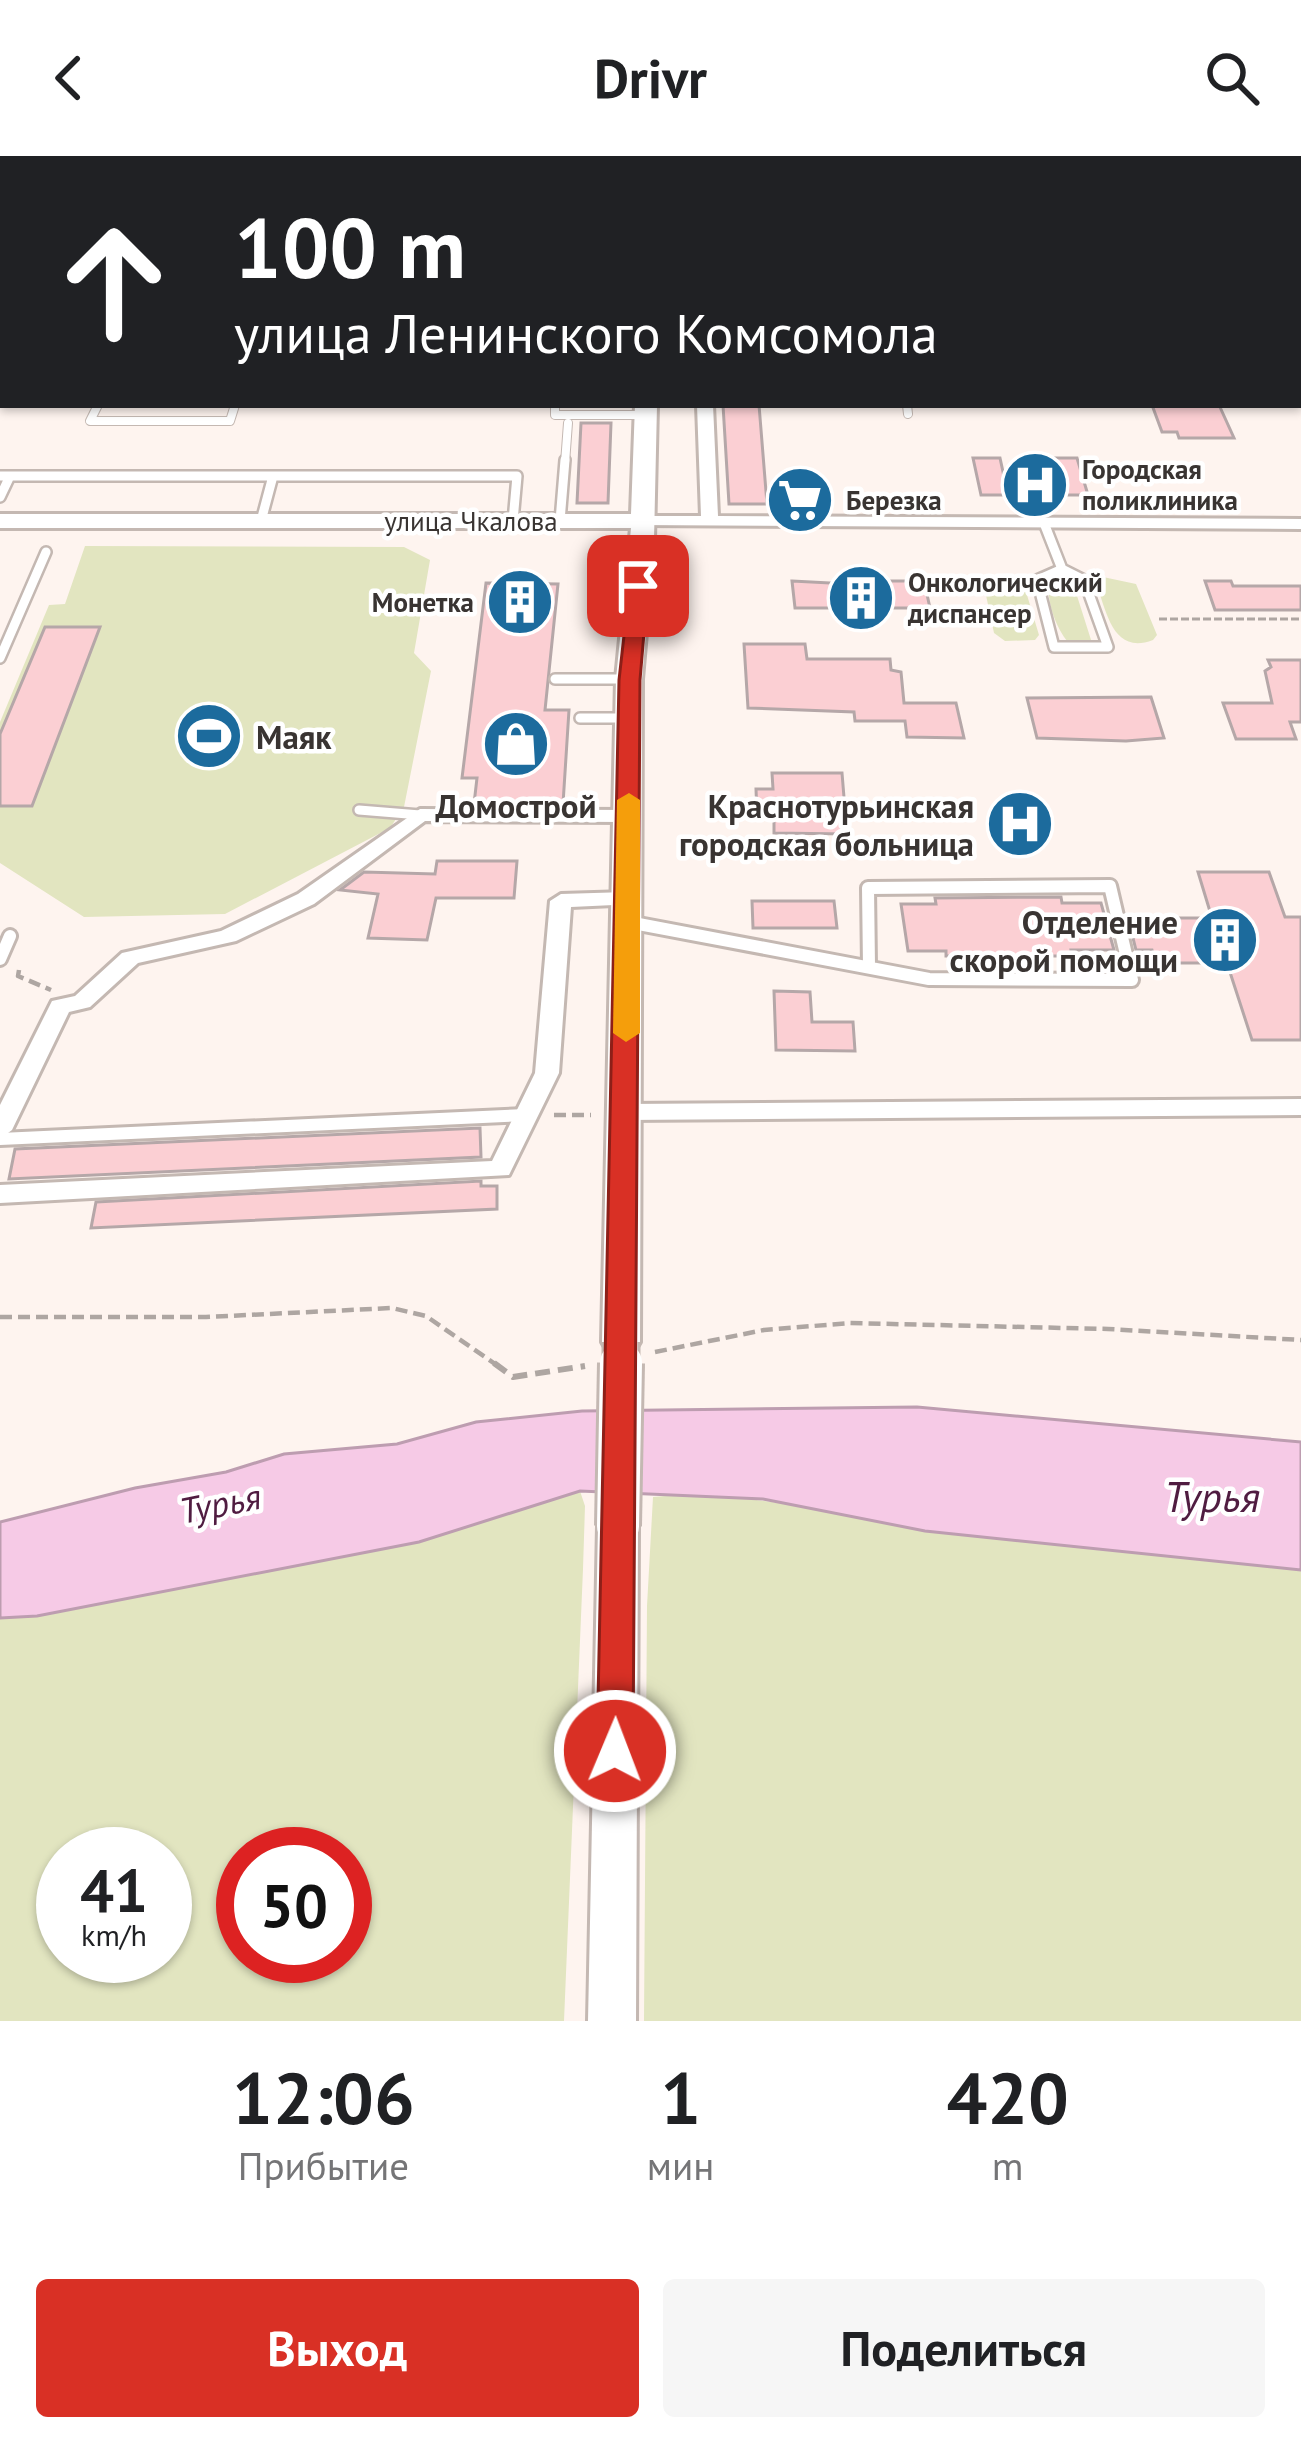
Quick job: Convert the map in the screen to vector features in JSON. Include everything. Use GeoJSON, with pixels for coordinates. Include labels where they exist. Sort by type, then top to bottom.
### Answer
{"type":"FeatureCollection","features":[{"type":"Feature","properties":{"kind":"main road"},"geometry":{"type":"LineString","coordinates":[[612,2021],[629,680],[645,410]]}},
{"type":"Feature","properties":{"kind":"main road","name":"улица Чкалова"},"geometry":{"type":"LineString","coordinates":[[0,521],[642,521]]}},
{"type":"Feature","properties":{"kind":"street"},"geometry":{"type":"LineString","coordinates":[[704,408],[710,521]]}},
{"type":"Feature","properties":{"kind":"street","name":"улица Чкалова"},"geometry":{"type":"LineString","coordinates":[[642,521],[1301,524]]}},
{"type":"Feature","properties":{"kind":"street"},"geometry":{"type":"LineString","coordinates":[[0,1134],[60,1006],[82,1002],[130,958],[228,936],[306,899],[420,815],[629,816]]}},
{"type":"Feature","properties":{"kind":"street"},"geometry":{"type":"LineString","coordinates":[[0,1194],[500,1169],[547,1073],[561,901],[627,911]]}},
{"type":"Feature","properties":{"kind":"street"},"geometry":{"type":"LineString","coordinates":[[626,1112],[1301,1107]]}},
{"type":"Feature","properties":{"kind":"lane"},"geometry":{"type":"LineString","coordinates":[[97,408],[90,422],[230,421],[234,408]]}},
{"type":"Feature","properties":{"kind":"lane"},"geometry":{"type":"LineString","coordinates":[[555,408],[555,415],[645,410]]}},
{"type":"Feature","properties":{"kind":"lane"},"geometry":{"type":"LineString","coordinates":[[560,521],[568,423]]}},
{"type":"Feature","properties":{"kind":"lane"},"geometry":{"type":"LineString","coordinates":[[0,497],[5,476],[517,476],[512,521]]}},
{"type":"Feature","properties":{"kind":"lane"},"geometry":{"type":"LineString","coordinates":[[260,521],[273,476]]}},
{"type":"Feature","properties":{"kind":"lane"},"geometry":{"type":"LineString","coordinates":[[1044,523],[1063,569],[1084,580],[1108,647],[1054,647],[1037,580],[1063,569]]}},
{"type":"Feature","properties":{"kind":"lane"},"geometry":{"type":"LineString","coordinates":[[0,658],[46,552]]}},
{"type":"Feature","properties":{"kind":"lane"},"geometry":{"type":"LineString","coordinates":[[555,679],[629,680]]}},
{"type":"Feature","properties":{"kind":"lane"},"geometry":{"type":"LineString","coordinates":[[580,718],[629,718]]}},
{"type":"Feature","properties":{"kind":"lane"},"geometry":{"type":"LineString","coordinates":[[359,810],[420,815]]}},
{"type":"Feature","properties":{"kind":"lane"},"geometry":{"type":"LineString","coordinates":[[627,911],[869,966],[929,979],[1132,980],[1110,886],[868,888],[869,966]]}},
{"type":"Feature","properties":{"kind":"lane"},"geometry":{"type":"LineString","coordinates":[[0,959],[10,936]]}},
{"type":"Feature","properties":{"kind":"lane"},"geometry":{"type":"LineString","coordinates":[[0,1134],[527,1115]]}},
{"type":"Feature","properties":{"kind":"path"},"geometry":{"type":"LineString","coordinates":[[1159,619],[1301,619]]}},
{"type":"Feature","properties":{"kind":"path"},"geometry":{"type":"LineString","coordinates":[[10,936],[23,949],[18,976],[49,987],[60,1006]]}},
{"type":"Feature","properties":{"kind":"path"},"geometry":{"type":"LineString","coordinates":[[527,1115],[626,1112]]}},
{"type":"Feature","properties":{"kind":"green space","name":"Маяк"},"geometry":{"type":"Polygon","coordinates":[[[85,546],[404,547],[430,560],[414,653],[431,671],[404,807],[390,828],[225,914],[84,917],[0,863],[0,722],[49,605],[65,604],[85,546]]]}},
{"type":"Feature","properties":{"kind":"green space"},"geometry":{"type":"Polygon","coordinates":[[[1006,577],[1024,585],[1039,635],[1035,640],[1005,641],[994,633],[983,581],[1006,577]]]}},
{"type":"Feature","properties":{"kind":"green space"},"geometry":{"type":"Polygon","coordinates":[[[1103,577],[1136,584],[1157,635],[1153,640],[1129,642],[1120,636],[1096,583],[1103,577]]]}},
{"type":"Feature","properties":{"kind":"green space"},"geometry":{"type":"Polygon","coordinates":[[[1050,578],[1072,580],[1092,643],[1070,644],[1060,631],[1049,594],[1050,578]]]}},
{"type":"Feature","properties":{"kind":"green space"},"geometry":{"type":"Polygon","coordinates":[[[580,1491],[585,1506],[564,2021],[0,2021],[0,1618],[37,1616],[419,1542],[580,1491]]]}},
{"type":"Feature","properties":{"kind":"green space"},"geometry":{"type":"Polygon","coordinates":[[[702,1493],[811,1507],[925,1531],[1301,1570],[1301,2021],[644,2021],[647,1606],[653,1497],[702,1493]]]}},
{"type":"Feature","properties":{"kind":"water","name":"Турья"},"geometry":{"type":"Polygon","coordinates":[[[917,1407],[1301,1442],[1301,1570],[925,1531],[763,1499],[580,1491],[419,1542],[37,1616],[0,1618],[0,1522],[135,1488],[226,1472],[284,1454],[397,1444],[476,1422],[582,1411],[917,1407]]]}},
{"type":"Feature","properties":{"kind":"building"},"geometry":{"type":"Polygon","coordinates":[[[723,408],[759,408],[767,504],[729,504],[723,408]]]}},
{"type":"Feature","properties":{"kind":"building"},"geometry":{"type":"Polygon","coordinates":[[[1153,408],[1220,408],[1234,438],[1179,438],[1177,432],[1162,432],[1153,408]]]}},
{"type":"Feature","properties":{"kind":"building"},"geometry":{"type":"Polygon","coordinates":[[[581,423],[611,423],[608,503],[577,503],[581,423]]]}},
{"type":"Feature","properties":{"kind":"building"},"geometry":{"type":"Polygon","coordinates":[[[973,458],[1000,458],[1008,495],[981,495],[973,458]]]}},
{"type":"Feature","properties":{"kind":"building"},"geometry":{"type":"Polygon","coordinates":[[[1051,458],[1077,458],[1088,495],[1061,495],[1051,458]]]}},
{"type":"Feature","properties":{"kind":"building","name":"Онкологический диспансер"},"geometry":{"type":"Polygon","coordinates":[[[792,581],[887,586],[887,581],[924,581],[930,608],[795,608],[792,581]]]}},
{"type":"Feature","properties":{"kind":"building"},"geometry":{"type":"Polygon","coordinates":[[[1205,581],[1301,586],[1301,610],[1215,610],[1205,581]]]}},
{"type":"Feature","properties":{"kind":"building","name":"Домострой"},"geometry":{"type":"Polygon","coordinates":[[[486,583],[558,584],[545,710],[569,710],[563,804],[474,804],[477,778],[462,778],[486,583]]]}},
{"type":"Feature","properties":{"kind":"building"},"geometry":{"type":"Polygon","coordinates":[[[45,627],[100,627],[32,806],[0,806],[0,734],[45,627]]]}},
{"type":"Feature","properties":{"kind":"building"},"geometry":{"type":"Polygon","coordinates":[[[744,644],[805,644],[807,659],[890,659],[891,670],[901,672],[904,703],[956,703],[964,738],[907,737],[905,721],[855,721],[854,712],[748,708],[744,644]]]}},
{"type":"Feature","properties":{"kind":"building"},"geometry":{"type":"Polygon","coordinates":[[[1268,660],[1301,660],[1301,722],[1290,722],[1296,739],[1236,739],[1223,703],[1272,703],[1265,671],[1271,667],[1268,660]]]}},
{"type":"Feature","properties":{"kind":"building"},"geometry":{"type":"Polygon","coordinates":[[[1151,697],[1164,738],[1126,741],[1037,738],[1027,698],[1151,697]]]}},
{"type":"Feature","properties":{"kind":"building"},"geometry":{"type":"Polygon","coordinates":[[[772,773],[842,773],[847,834],[774,833],[774,815],[757,815],[756,789],[773,789],[772,773]]]}},
{"type":"Feature","properties":{"kind":"building"},"geometry":{"type":"Polygon","coordinates":[[[437,861],[517,861],[514,898],[436,898],[427,940],[368,938],[378,894],[340,890],[364,872],[435,874],[437,861]]]}},
{"type":"Feature","properties":{"kind":"building","name":"Отделение скорой помощи"},"geometry":{"type":"Polygon","coordinates":[[[1198,872],[1269,872],[1285,917],[1301,917],[1301,1040],[1252,1040],[1227,963],[1156,963],[1152,950],[1136,950],[1128,918],[1212,918],[1198,872]]]}},
{"type":"Feature","properties":{"kind":"building"},"geometry":{"type":"Polygon","coordinates":[[[1061,897],[1062,903],[1101,903],[1114,950],[1071,950],[1072,956],[946,956],[946,951],[908,951],[901,904],[936,904],[935,898],[1061,897]]]}},
{"type":"Feature","properties":{"kind":"building"},"geometry":{"type":"Polygon","coordinates":[[[752,901],[834,901],[837,928],[753,928],[752,901]]]}},
{"type":"Feature","properties":{"kind":"building"},"geometry":{"type":"Polygon","coordinates":[[[774,991],[810,992],[812,1022],[853,1022],[855,1051],[776,1050],[774,991]]]}},
{"type":"Feature","properties":{"kind":"building"},"geometry":{"type":"Polygon","coordinates":[[[480,1128],[481,1157],[9,1179],[15,1149],[480,1128]]]}},
{"type":"Feature","properties":{"kind":"building"},"geometry":{"type":"Polygon","coordinates":[[[481,1181],[481,1186],[497,1186],[497,1209],[91,1228],[96,1202],[481,1181]]]}},
{"type":"Feature","properties":{"kind":"slow traffic"},"geometry":{"type":"LineString","coordinates":[[626,1033],[629,800]]}},
{"type":"Feature","properties":{"kind":"place","name":"Городская поликлиника"},"geometry":{"type":"Point","coordinates":[1035,485]}},
{"type":"Feature","properties":{"kind":"place","name":"Березка"},"geometry":{"type":"Point","coordinates":[800,500]}},
{"type":"Feature","properties":{"kind":"place","name":"Онкологический диспансер"},"geometry":{"type":"Point","coordinates":[861,598]}},
{"type":"Feature","properties":{"kind":"place","name":"Монетка"},"geometry":{"type":"Point","coordinates":[520,602]}},
{"type":"Feature","properties":{"kind":"place","name":"Маяк"},"geometry":{"type":"Point","coordinates":[209,736]}},
{"type":"Feature","properties":{"kind":"place","name":"Домострой"},"geometry":{"type":"Point","coordinates":[516,744]}},
{"type":"Feature","properties":{"kind":"place","name":"Краснотурьинская городская больница"},"geometry":{"type":"Point","coordinates":[1020,824]}},
{"type":"Feature","properties":{"kind":"place","name":"Отделение скорой помощи"},"geometry":{"type":"Point","coordinates":[1225,940]}},
{"type":"Feature","properties":{"kind":"route"},"geometry":{"type":"LineString","coordinates":[[615,1751],[629,680],[638,586]]}}]}
